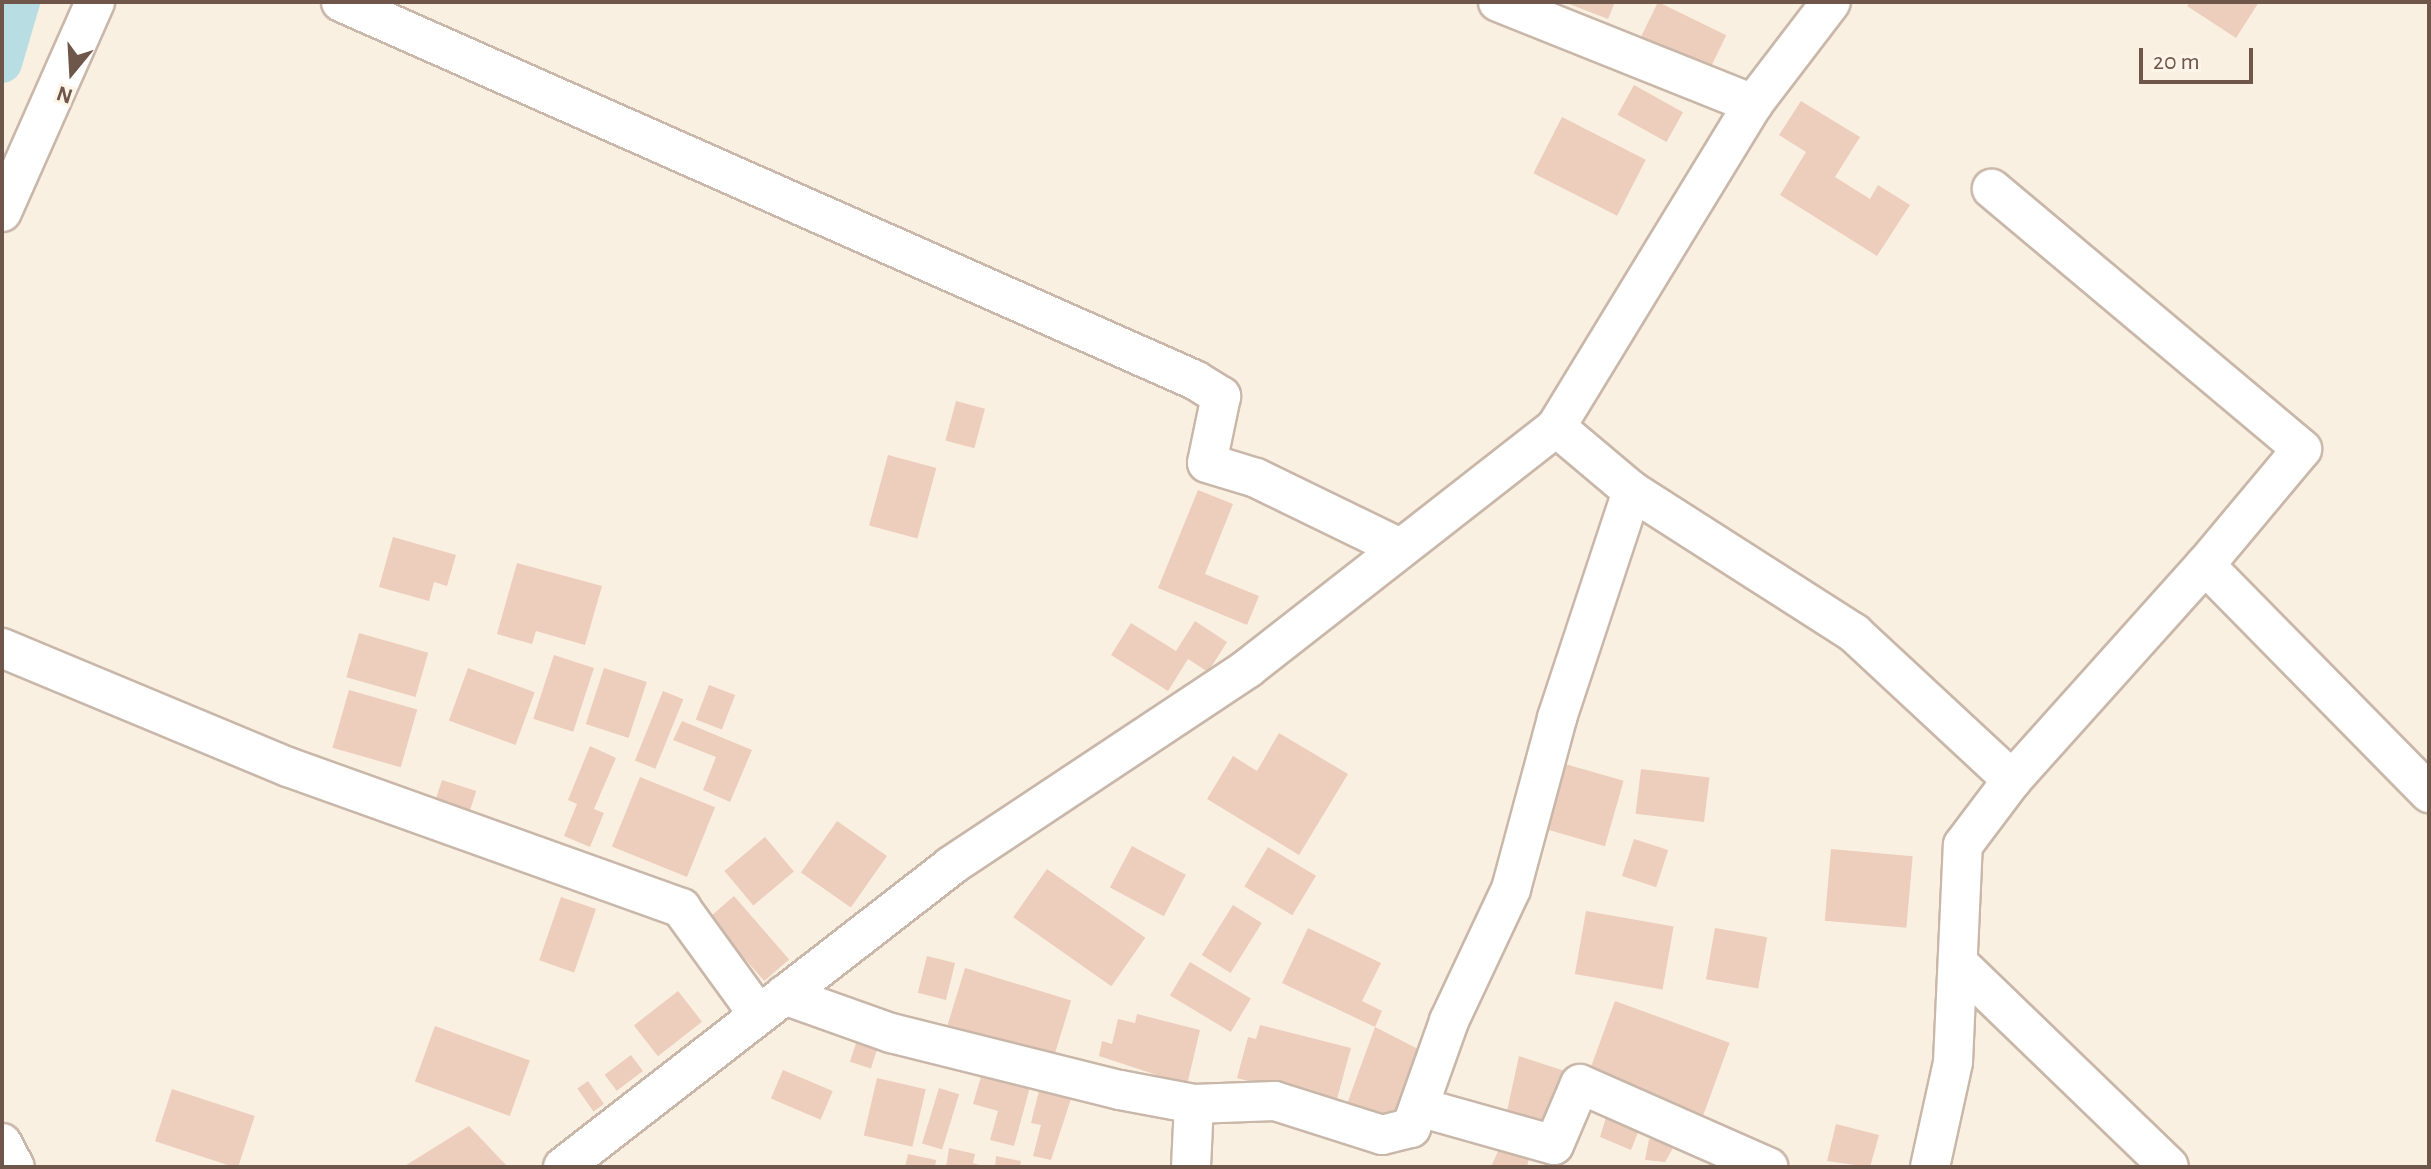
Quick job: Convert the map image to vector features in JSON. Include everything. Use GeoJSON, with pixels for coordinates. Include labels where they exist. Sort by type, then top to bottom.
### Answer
{"type":"FeatureCollection","features":[{"type":"Feature","properties":{"kind":"street"},"geometry":{"type":"LineString","coordinates":[[2,212],[95,2]]}},
{"type":"Feature","properties":{"kind":"street"},"geometry":{"type":"LineString","coordinates":[[341,2],[1195,380],[1221,396],[1207,463],[1256,478],[1398,547]]}},
{"type":"Feature","properties":{"kind":"street"},"geometry":{"type":"LineString","coordinates":[[1498,2],[1536,9],[1753,104]]}},
{"type":"Feature","properties":{"kind":"street"},"geometry":{"type":"LineString","coordinates":[[563,1167],[952,865],[1248,668],[1398,547],[1556,427],[1753,104],[1831,2]]}},
{"type":"Feature","properties":{"kind":"street"},"geometry":{"type":"LineString","coordinates":[[1930,1167],[1953,1062],[1963,845],[2012,780],[2205,565],[2302,449],[1992,189]]}},
{"type":"Feature","properties":{"kind":"street"},"geometry":{"type":"LineString","coordinates":[[1556,427],[1632,491],[1854,633],[2012,780]]}},
{"type":"Feature","properties":{"kind":"street"},"geometry":{"type":"LineString","coordinates":[[2,648],[288,767],[681,908],[771,1004],[1194,1104],[1275,1101],[1382,1135],[1411,1128],[1449,1021],[1511,889],[1557,718],[1632,491]]}},
{"type":"Feature","properties":{"kind":"street"},"geometry":{"type":"LineString","coordinates":[[2205,565],[2429,793]]}},
{"type":"Feature","properties":{"kind":"street"},"geometry":{"type":"LineString","coordinates":[[1958,963],[2169,1167]]}},
{"type":"Feature","properties":{"kind":"street"},"geometry":{"type":"LineString","coordinates":[[1419,1107],[1554,1145],[1580,1084],[1768,1167]]}},
{"type":"Feature","properties":{"kind":"street"},"geometry":{"type":"LineString","coordinates":[[1191,1167],[1194,1104]]}},
{"type":"Feature","properties":{"kind":"street"},"geometry":{"type":"LineString","coordinates":[[2,1143],[15,1167]]}},
{"type":"Feature","properties":{"kind":"building"},"geometry":{"type":"Polygon","coordinates":[[[1564,2],[1615,2],[1608,19],[1564,2]]]}},
{"type":"Feature","properties":{"kind":"building"},"geometry":{"type":"Polygon","coordinates":[[[1658,2],[1726,35],[1708,73],[1640,40],[1658,2]]]}},
{"type":"Feature","properties":{"kind":"building"},"geometry":{"type":"Polygon","coordinates":[[[2190,2],[2259,2],[2236,38],[2187,6],[2190,2]]]}},
{"type":"Feature","properties":{"kind":"building"},"geometry":{"type":"Polygon","coordinates":[[[1634,85],[1683,112],[1666,142],[1618,115],[1634,85]]]}},
{"type":"Feature","properties":{"kind":"building"},"geometry":{"type":"Polygon","coordinates":[[[1801,101],[1860,137],[1835,177],[1870,199],[1878,185],[1910,205],[1877,256],[1780,195],[1806,152],[1779,135],[1801,101]]]}},
{"type":"Feature","properties":{"kind":"building"},"geometry":{"type":"Polygon","coordinates":[[[1562,117],[1646,160],[1617,216],[1533,173],[1562,117]]]}},
{"type":"Feature","properties":{"kind":"building"},"geometry":{"type":"Polygon","coordinates":[[[956,401],[985,409],[974,448],[945,441],[956,401]]]}},
{"type":"Feature","properties":{"kind":"building"},"geometry":{"type":"Polygon","coordinates":[[[888,455],[936,468],[917,538],[869,526],[888,455]]]}},
{"type":"Feature","properties":{"kind":"building"},"geometry":{"type":"Polygon","coordinates":[[[1198,490],[1233,504],[1205,574],[1259,596],[1247,625],[1158,588],[1198,490]]]}},
{"type":"Feature","properties":{"kind":"building"},"geometry":{"type":"Polygon","coordinates":[[[393,537],[456,555],[447,586],[434,582],[429,601],[379,587],[393,537]]]}},
{"type":"Feature","properties":{"kind":"building"},"geometry":{"type":"Polygon","coordinates":[[[517,563],[602,586],[585,645],[536,631],[532,644],[497,634],[517,563]]]}},
{"type":"Feature","properties":{"kind":"building"},"geometry":{"type":"Polygon","coordinates":[[[1195,621],[1227,642],[1208,672],[1188,659],[1168,691],[1111,655],[1131,623],[1176,651],[1195,621]]]}},
{"type":"Feature","properties":{"kind":"building"},"geometry":{"type":"Polygon","coordinates":[[[359,633],[428,653],[416,697],[346,677],[359,633]]]}},
{"type":"Feature","properties":{"kind":"building"},"geometry":{"type":"Polygon","coordinates":[[[554,655],[594,668],[573,732],[533,719],[554,655]]]}},
{"type":"Feature","properties":{"kind":"building"},"geometry":{"type":"Polygon","coordinates":[[[468,668],[535,692],[516,745],[449,721],[468,668]]]}},
{"type":"Feature","properties":{"kind":"building"},"geometry":{"type":"Polygon","coordinates":[[[604,668],[647,682],[629,738],[586,724],[604,668]]]}},
{"type":"Feature","properties":{"kind":"building"},"geometry":{"type":"Polygon","coordinates":[[[709,685],[735,695],[722,730],[696,720],[709,685]]]}},
{"type":"Feature","properties":{"kind":"building"},"geometry":{"type":"Polygon","coordinates":[[[349,690],[417,710],[401,767],[332,748],[349,690]]]}},
{"type":"Feature","properties":{"kind":"building"},"geometry":{"type":"Polygon","coordinates":[[[663,691],[683,699],[655,769],[635,761],[663,691]]]}},
{"type":"Feature","properties":{"kind":"building"},"geometry":{"type":"Polygon","coordinates":[[[682,721],[752,750],[730,802],[703,790],[716,757],[673,740],[682,721]]]}},
{"type":"Feature","properties":{"kind":"building"},"geometry":{"type":"Polygon","coordinates":[[[1279,733],[1348,774],[1299,855],[1207,799],[1233,756],[1257,771],[1279,733]]]}},
{"type":"Feature","properties":{"kind":"building"},"geometry":{"type":"Polygon","coordinates":[[[590,746],[616,758],[594,809],[604,813],[590,847],[564,836],[577,804],[568,800],[590,746]]]}},
{"type":"Feature","properties":{"kind":"building"},"geometry":{"type":"Polygon","coordinates":[[[1565,764],[1624,781],[1605,846],[1546,829],[1565,764]]]}},
{"type":"Feature","properties":{"kind":"building"},"geometry":{"type":"Polygon","coordinates":[[[1641,769],[1709,777],[1704,822],[1636,814],[1641,769]]]}},
{"type":"Feature","properties":{"kind":"building"},"geometry":{"type":"Polygon","coordinates":[[[640,777],[715,807],[687,877],[612,847],[640,777]]]}},
{"type":"Feature","properties":{"kind":"building"},"geometry":{"type":"Polygon","coordinates":[[[442,780],[476,791],[470,810],[436,799],[442,780]]]}},
{"type":"Feature","properties":{"kind":"building"},"geometry":{"type":"Polygon","coordinates":[[[837,821],[887,856],[851,908],[801,873],[837,821]]]}},
{"type":"Feature","properties":{"kind":"building"},"geometry":{"type":"Polygon","coordinates":[[[765,837],[794,871],[753,906],[724,871],[765,837]]]}},
{"type":"Feature","properties":{"kind":"building"},"geometry":{"type":"Polygon","coordinates":[[[1634,839],[1668,850],[1656,887],[1622,876],[1634,839]]]}},
{"type":"Feature","properties":{"kind":"building"},"geometry":{"type":"Polygon","coordinates":[[[1132,846],[1186,875],[1164,916],[1110,887],[1132,846]]]}},
{"type":"Feature","properties":{"kind":"building"},"geometry":{"type":"Polygon","coordinates":[[[1268,847],[1316,876],[1292,915],[1244,886],[1268,847]]]}},
{"type":"Feature","properties":{"kind":"building"},"geometry":{"type":"Polygon","coordinates":[[[1831,849],[1913,856],[1906,928],[1825,921],[1831,849]]]}},
{"type":"Feature","properties":{"kind":"building"},"geometry":{"type":"Polygon","coordinates":[[[1047,869],[1145,938],[1111,986],[1013,917],[1047,869]]]}},
{"type":"Feature","properties":{"kind":"building"},"geometry":{"type":"Polygon","coordinates":[[[734,896],[789,959],[764,981],[709,918],[734,896]]]}},
{"type":"Feature","properties":{"kind":"building"},"geometry":{"type":"Polygon","coordinates":[[[561,897],[596,909],[574,972],[539,960],[561,897]]]}},
{"type":"Feature","properties":{"kind":"building"},"geometry":{"type":"Polygon","coordinates":[[[1233,905],[1262,923],[1231,973],[1202,955],[1233,905]]]}},
{"type":"Feature","properties":{"kind":"building"},"geometry":{"type":"Polygon","coordinates":[[[1586,911],[1674,926],[1663,989],[1575,974],[1586,911]]]}},
{"type":"Feature","properties":{"kind":"building"},"geometry":{"type":"Polygon","coordinates":[[[1308,928],[1381,963],[1362,1001],[1382,1011],[1375,1027],[1282,983],[1308,928]]]}},
{"type":"Feature","properties":{"kind":"building"},"geometry":{"type":"Polygon","coordinates":[[[1715,928],[1767,937],[1758,988],[1706,979],[1715,928]]]}},
{"type":"Feature","properties":{"kind":"building"},"geometry":{"type":"Polygon","coordinates":[[[927,956],[955,963],[946,1000],[918,993],[927,956]]]}},
{"type":"Feature","properties":{"kind":"building"},"geometry":{"type":"Polygon","coordinates":[[[1190,962],[1251,999],[1231,1032],[1170,995],[1190,962]]]}},
{"type":"Feature","properties":{"kind":"building"},"geometry":{"type":"Polygon","coordinates":[[[965,968],[1071,1000],[1053,1060],[947,1027],[965,968]]]}},
{"type":"Feature","properties":{"kind":"building"},"geometry":{"type":"Polygon","coordinates":[[[678,991],[702,1022],[658,1056],[634,1025],[678,991]]]}},
{"type":"Feature","properties":{"kind":"building"},"geometry":{"type":"Polygon","coordinates":[[[1615,1001],[1730,1043],[1702,1119],[1587,1077],[1615,1001]]]}},
{"type":"Feature","properties":{"kind":"building"},"geometry":{"type":"Polygon","coordinates":[[[1137,1014],[1200,1030],[1187,1085],[1099,1056],[1102,1041],[1112,1044],[1118,1019],[1135,1023],[1137,1014]]]}},
{"type":"Feature","properties":{"kind":"building"},"geometry":{"type":"Polygon","coordinates":[[[1260,1025],[1351,1048],[1335,1106],[1237,1078],[1248,1037],[1256,1039],[1260,1025]]]}},
{"type":"Feature","properties":{"kind":"building"},"geometry":{"type":"Polygon","coordinates":[[[435,1026],[530,1061],[510,1116],[415,1081],[435,1026]]]}},
{"type":"Feature","properties":{"kind":"building"},"geometry":{"type":"Polygon","coordinates":[[[1375,1027],[1420,1050],[1400,1108],[1380,1118],[1347,1104],[1375,1027]]]}},
{"type":"Feature","properties":{"kind":"building"},"geometry":{"type":"Polygon","coordinates":[[[858,1037],[879,1044],[871,1069],[850,1062],[858,1037]]]}},
{"type":"Feature","properties":{"kind":"building"},"geometry":{"type":"Polygon","coordinates":[[[631,1055],[643,1071],[617,1091],[605,1075],[631,1055]]]}},
{"type":"Feature","properties":{"kind":"building"},"geometry":{"type":"Polygon","coordinates":[[[1519,1056],[1568,1072],[1548,1128],[1507,1111],[1519,1056]]]}},
{"type":"Feature","properties":{"kind":"building"},"geometry":{"type":"Polygon","coordinates":[[[783,1070],[833,1091],[821,1120],[771,1099],[783,1070]]]}},
{"type":"Feature","properties":{"kind":"building"},"geometry":{"type":"Polygon","coordinates":[[[982,1073],[1030,1087],[1014,1146],[990,1140],[998,1111],[973,1104],[982,1073]]]}},
{"type":"Feature","properties":{"kind":"building"},"geometry":{"type":"Polygon","coordinates":[[[877,1078],[926,1089],[912,1147],[864,1135],[877,1078]]]}},
{"type":"Feature","properties":{"kind":"building"},"geometry":{"type":"Polygon","coordinates":[[[588,1081],[604,1104],[593,1111],[577,1088],[588,1081]]]}},
{"type":"Feature","properties":{"kind":"building"},"geometry":{"type":"Polygon","coordinates":[[[939,1088],[959,1094],[942,1150],[922,1143],[939,1088]]]}},
{"type":"Feature","properties":{"kind":"building"},"geometry":{"type":"Polygon","coordinates":[[[172,1089],[255,1116],[238,1167],[155,1141],[172,1089]]]}},
{"type":"Feature","properties":{"kind":"building"},"geometry":{"type":"Polygon","coordinates":[[[1039,1091],[1071,1099],[1051,1160],[1033,1156],[1041,1125],[1031,1123],[1039,1091]]]}},
{"type":"Feature","properties":{"kind":"building"},"geometry":{"type":"Polygon","coordinates":[[[1607,1114],[1641,1125],[1631,1150],[1600,1137],[1607,1114]]]}},
{"type":"Feature","properties":{"kind":"building"},"geometry":{"type":"Polygon","coordinates":[[[1836,1124],[1879,1135],[1870,1167],[1827,1161],[1836,1124]]]}},
{"type":"Feature","properties":{"kind":"building"},"geometry":{"type":"Polygon","coordinates":[[[469,1126],[506,1165],[403,1167],[469,1126]]]}},
{"type":"Feature","properties":{"kind":"building"},"geometry":{"type":"Polygon","coordinates":[[[1649,1139],[1676,1143],[1665,1162],[1645,1160],[1649,1139]]]}},
{"type":"Feature","properties":{"kind":"building"},"geometry":{"type":"Polygon","coordinates":[[[1502,1142],[1529,1159],[1527,1167],[1491,1167],[1502,1142]]]}},
{"type":"Feature","properties":{"kind":"building"},"geometry":{"type":"Polygon","coordinates":[[[949,1148],[975,1154],[973,1163],[986,1167],[946,1167],[949,1148]]]}},
{"type":"Feature","properties":{"kind":"building"},"geometry":{"type":"Polygon","coordinates":[[[908,1154],[936,1160],[935,1167],[905,1167],[908,1154]]]}},
{"type":"Feature","properties":{"kind":"building"},"geometry":{"type":"Polygon","coordinates":[[[996,1156],[1021,1161],[1020,1167],[995,1167],[996,1156]]]}},
{"type":"Feature","properties":{"kind":"waterway"},"geometry":{"type":"LineString","coordinates":[[2,63],[20,2]]}}]}
